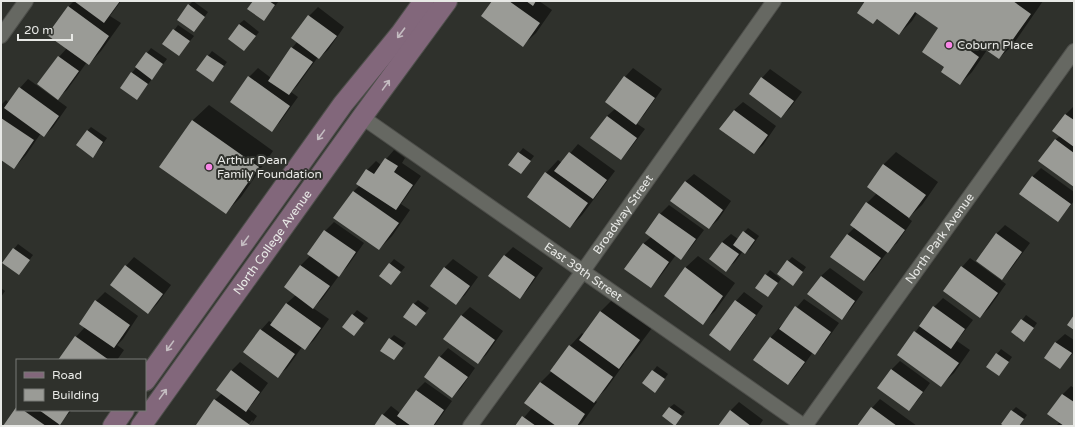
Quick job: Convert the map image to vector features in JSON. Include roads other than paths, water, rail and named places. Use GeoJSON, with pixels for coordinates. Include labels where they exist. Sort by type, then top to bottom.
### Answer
{"type":"FeatureCollection","features":[{"type":"Feature","properties":{"kind":"main road","name":"North College Avenue"},"geometry":{"type":"LineString","coordinates":[[146,380],[343,104],[401,33],[424,1]]}},
{"type":"Feature","properties":{"kind":"main road","name":"North College Avenue"},"geometry":{"type":"LineString","coordinates":[[141,426],[362,117],[447,1]]}},
{"type":"Feature","properties":{"kind":"main road"},"geometry":{"type":"LineString","coordinates":[[113,426],[123,411]]}},
{"type":"Feature","properties":{"kind":"street"},"geometry":{"type":"LineString","coordinates":[[1,36],[26,1]]}},
{"type":"Feature","properties":{"kind":"street","name":"Broadway Street"},"geometry":{"type":"LineString","coordinates":[[470,426],[583,271],[774,1]]}},
{"type":"Feature","properties":{"kind":"street","name":"North Park Avenue"},"geometry":{"type":"LineString","coordinates":[[805,426],[1074,51]]}},
{"type":"Feature","properties":{"kind":"street","name":"East 39th Street"},"geometry":{"type":"LineString","coordinates":[[362,117],[805,426]]}},
{"type":"Feature","properties":{"kind":"place","name":"Coburn Place"},"geometry":{"type":"Point","coordinates":[949,45]}},
{"type":"Feature","properties":{"kind":"place","name":"Arthur Dean Family Foundation"},"geometry":{"type":"Point","coordinates":[209,167]}}]}
